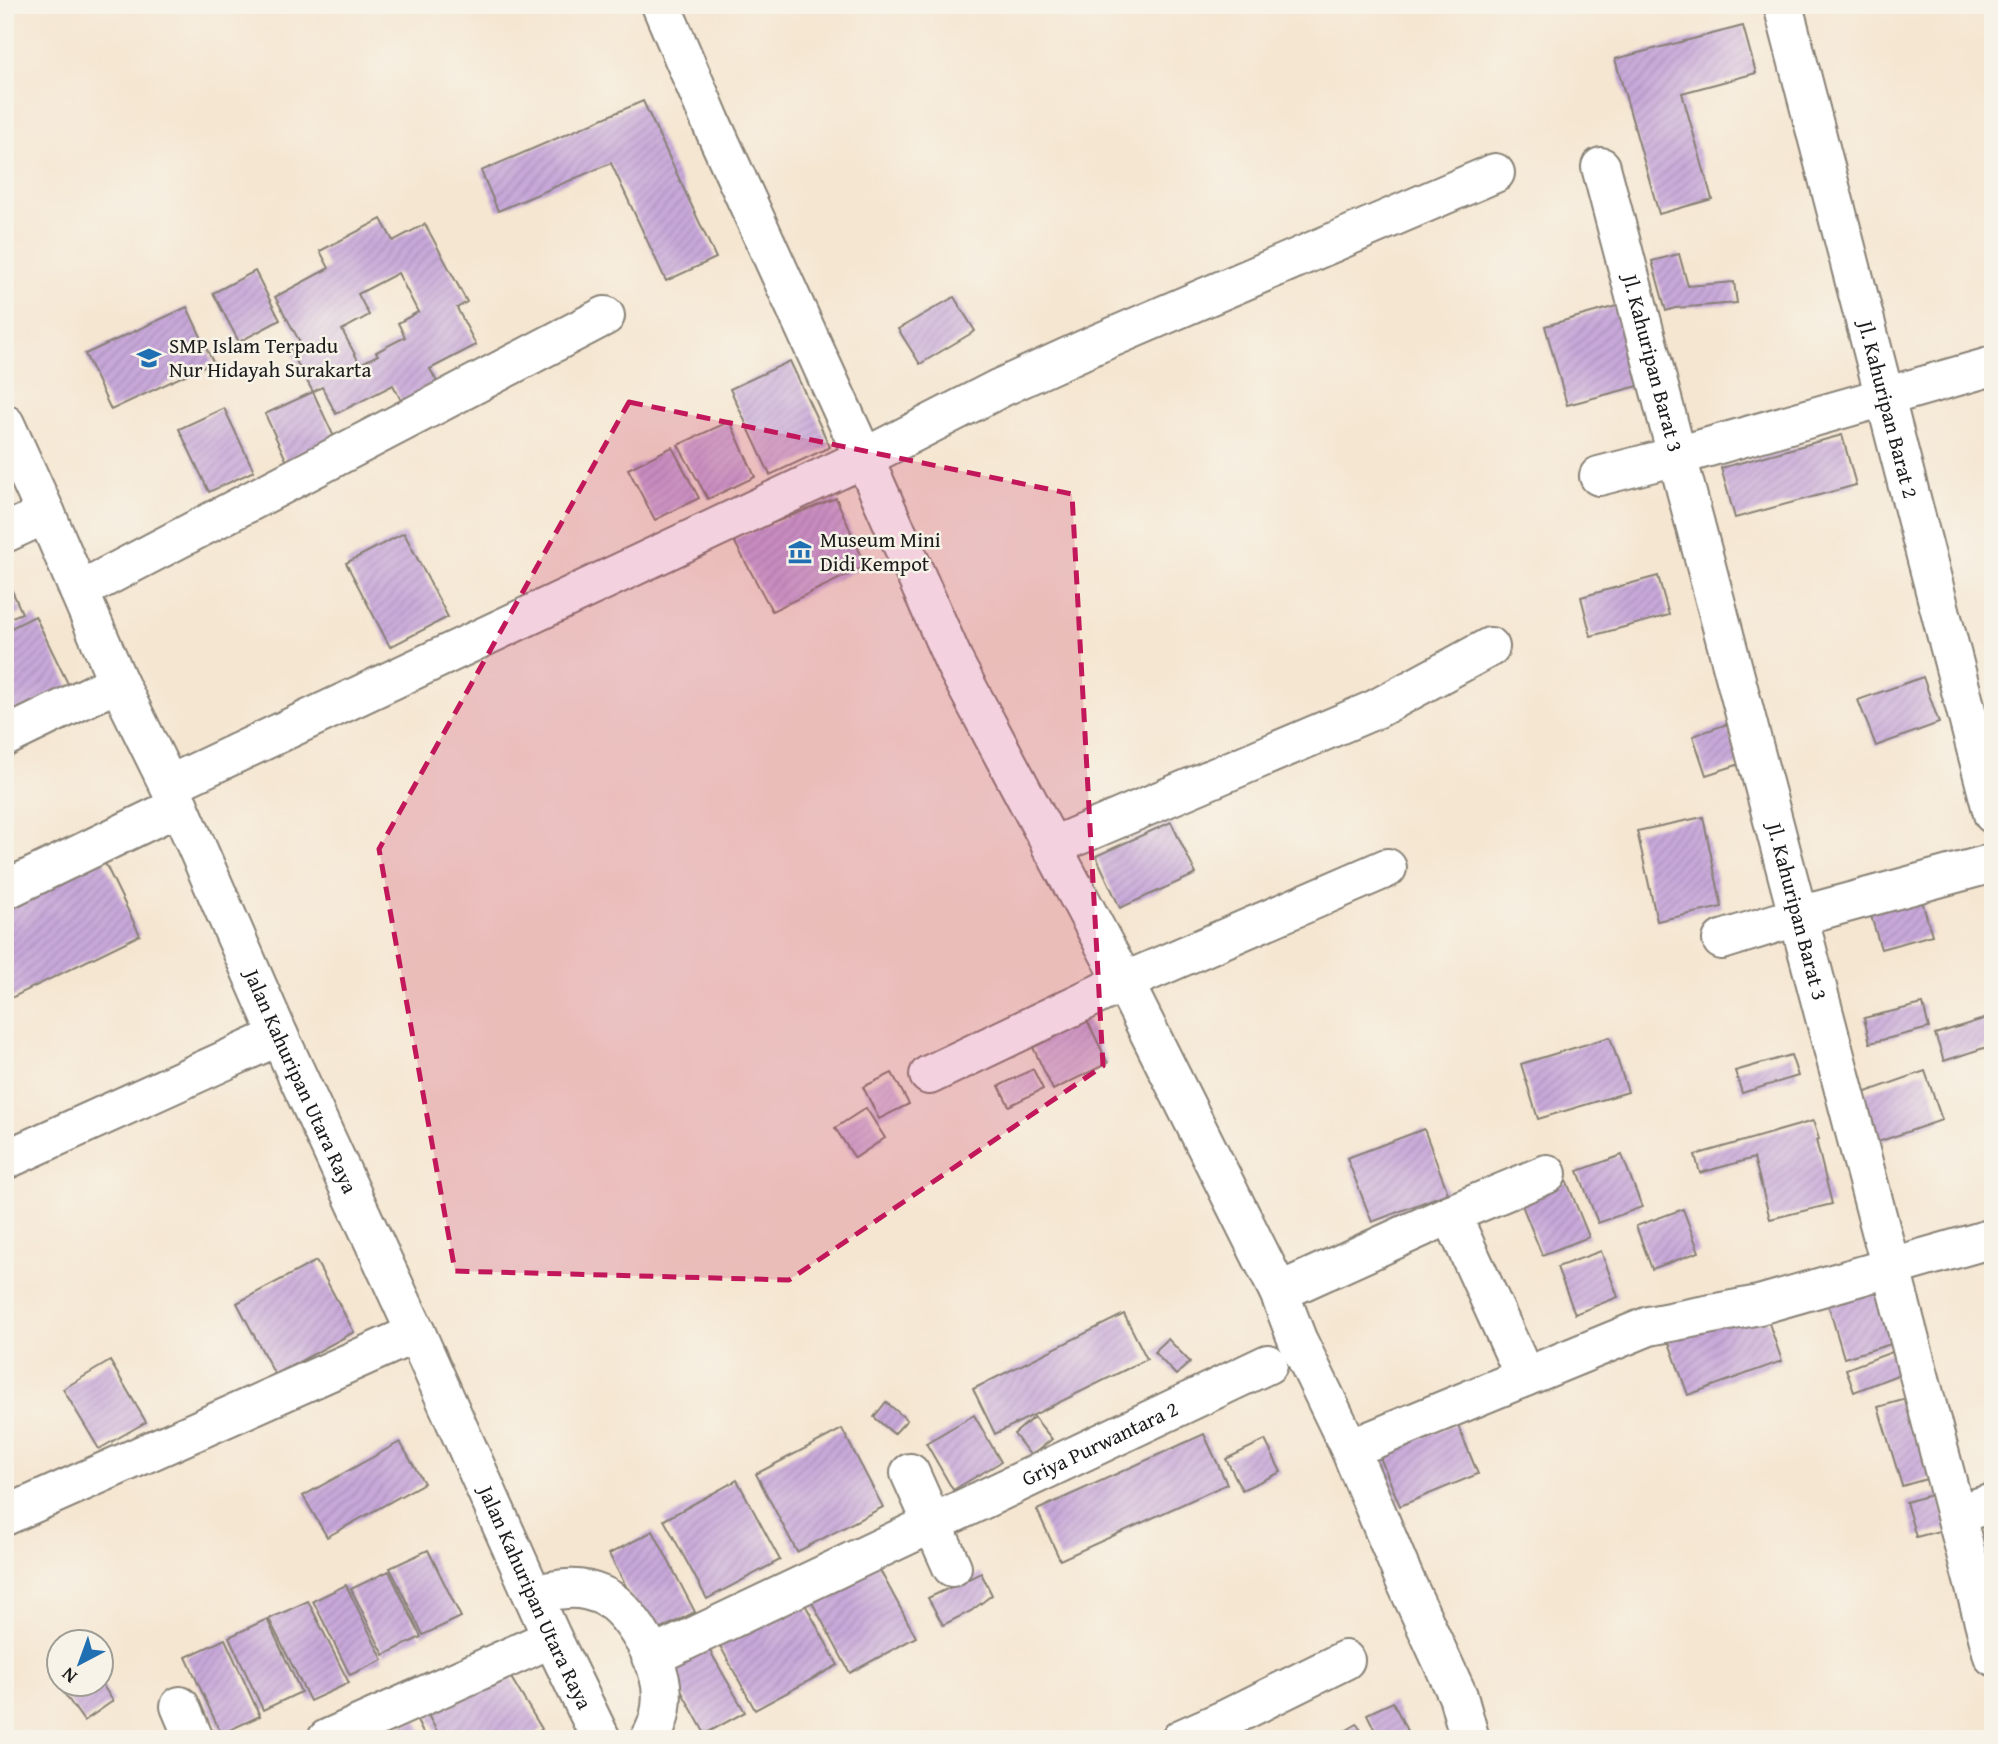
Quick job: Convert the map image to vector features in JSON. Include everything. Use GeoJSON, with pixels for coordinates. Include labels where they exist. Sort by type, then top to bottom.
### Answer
{"type":"FeatureCollection","features":[{"type":"Feature","properties":{"kind":"street"},"geometry":{"type":"LineString","coordinates":[[661,5],[956,666],[1124,982],[1279,1292],[1297,1339],[1350,1449],[1404,1578],[1458,1696],[1470,1739]]}},
{"type":"Feature","properties":{"kind":"street","name":"Jl. Kahuripan Barat 2"},"geometry":{"type":"LineString","coordinates":[[1783,5],[1993,814]]}},
{"type":"Feature","properties":{"kind":"street","name":"Jl. Kahuripan Barat 3"},"geometry":{"type":"LineString","coordinates":[[1601,167],[1993,1656]]}},
{"type":"Feature","properties":{"kind":"street"},"geometry":{"type":"LineString","coordinates":[[5,890],[174,796],[864,458],[1000,388],[1495,173]]}},
{"type":"Feature","properties":{"kind":"street"},"geometry":{"type":"LineString","coordinates":[[79,591],[605,316]]}},
{"type":"Feature","properties":{"kind":"street"},"geometry":{"type":"LineString","coordinates":[[1599,476],[1993,366]]}},
{"type":"Feature","properties":{"kind":"street","name":"Jalan Kahuripan Utara Raya"},"geometry":{"type":"LineString","coordinates":[[5,424],[118,682],[174,796],[279,1036],[416,1333],[552,1638],[601,1739]]}},
{"type":"Feature","properties":{"kind":"street"},"geometry":{"type":"LineString","coordinates":[[5,533],[46,514]]}},
{"type":"Feature","properties":{"kind":"street"},"geometry":{"type":"LineString","coordinates":[[1052,847],[1376,709],[1490,647]]}},
{"type":"Feature","properties":{"kind":"street"},"geometry":{"type":"LineString","coordinates":[[5,737],[118,682]]}},
{"type":"Feature","properties":{"kind":"street"},"geometry":{"type":"LineString","coordinates":[[1723,940],[1799,916],[1993,863]]}},
{"type":"Feature","properties":{"kind":"street"},"geometry":{"type":"LineString","coordinates":[[929,1076],[1124,982],[1387,868]]}},
{"type":"Feature","properties":{"kind":"street"},"geometry":{"type":"LineString","coordinates":[[5,1160],[279,1036]]}},
{"type":"Feature","properties":{"kind":"street"},"geometry":{"type":"LineString","coordinates":[[1279,1292],[1547,1174]]}},
{"type":"Feature","properties":{"kind":"street"},"geometry":{"type":"LineString","coordinates":[[1451,1214],[1525,1377]]}},
{"type":"Feature","properties":{"kind":"street"},"geometry":{"type":"LineString","coordinates":[[1350,1449],[1649,1326],[1759,1305],[1993,1238]]}},
{"type":"Feature","properties":{"kind":"street"},"geometry":{"type":"LineString","coordinates":[[5,1516],[416,1333]]}},
{"type":"Feature","properties":{"kind":"street","name":"Griya Purwantara 2"},"geometry":{"type":"LineString","coordinates":[[651,1657],[1268,1364]]}},
{"type":"Feature","properties":{"kind":"street"},"geometry":{"type":"LineString","coordinates":[[910,1473],[952,1567]]}},
{"type":"Feature","properties":{"kind":"street"},"geometry":{"type":"LineString","coordinates":[[1956,1514],[1993,1503]]}},
{"type":"Feature","properties":{"kind":"street"},"geometry":{"type":"LineString","coordinates":[[532,1594],[576,1587],[603,1595],[626,1613],[639,1633],[659,1676],[662,1698],[658,1726],[650,1739]]}},
{"type":"Feature","properties":{"kind":"street"},"geometry":{"type":"LineString","coordinates":[[327,1739],[552,1638]]}},
{"type":"Feature","properties":{"kind":"street"},"geometry":{"type":"LineString","coordinates":[[1181,1739],[1345,1660]]}},
{"type":"Feature","properties":{"kind":"highlighted area"},"geometry":{"type":"Polygon","coordinates":[[[629,402],[1072,494],[1103,1066],[789,1280],[455,1271],[379,849],[629,402]]]}},
{"type":"Feature","properties":{"kind":"building"},"geometry":{"type":"Polygon","coordinates":[[[1743,26],[1756,73],[1682,93],[1712,199],[1659,214],[1615,59],[1743,26]]]}},
{"type":"Feature","properties":{"kind":"building"},"geometry":{"type":"Polygon","coordinates":[[[643,101],[716,258],[666,281],[611,163],[498,211],[481,171],[643,101]]]}},
{"type":"Feature","properties":{"kind":"building"},"geometry":{"type":"Polygon","coordinates":[[[381,219],[393,241],[425,224],[467,302],[457,308],[476,345],[430,369],[442,391],[406,410],[393,385],[336,414],[322,387],[313,392],[289,348],[300,342],[275,297],[329,268],[320,251],[381,219]],[[398,273],[358,294],[369,315],[342,330],[360,364],[405,337],[398,323],[418,312],[398,273]]]}},
{"type":"Feature","properties":{"kind":"building"},"geometry":{"type":"Polygon","coordinates":[[[1679,254],[1688,286],[1734,282],[1737,303],[1666,311],[1652,261],[1679,254]]]}},
{"type":"Feature","properties":{"kind":"building"},"geometry":{"type":"Polygon","coordinates":[[[255,271],[280,320],[239,342],[213,293],[255,271]]]}},
{"type":"Feature","properties":{"kind":"building"},"geometry":{"type":"Polygon","coordinates":[[[954,297],[975,331],[920,364],[898,329],[954,297]]]}},
{"type":"Feature","properties":{"kind":"building"},"geometry":{"type":"Polygon","coordinates":[[[1620,305],[1642,385],[1567,405],[1545,326],[1620,305]]]}},
{"type":"Feature","properties":{"kind":"building","name":"SMP Islam Terpadu Nur Hidayah Surakarta"},"geometry":{"type":"Polygon","coordinates":[[[187,307],[213,362],[111,410],[85,354],[187,307]]]}},
{"type":"Feature","properties":{"kind":"building"},"geometry":{"type":"Polygon","coordinates":[[[790,361],[830,447],[770,475],[730,389],[790,361]]]}},
{"type":"Feature","properties":{"kind":"building"},"geometry":{"type":"Polygon","coordinates":[[[313,392],[335,439],[287,462],[265,414],[313,392]]]}},
{"type":"Feature","properties":{"kind":"building"},"geometry":{"type":"Polygon","coordinates":[[[224,408],[254,471],[209,492],[179,429],[224,408]]]}},
{"type":"Feature","properties":{"kind":"building"},"geometry":{"type":"Polygon","coordinates":[[[730,421],[755,477],[708,499],[678,445],[730,421]]]}},
{"type":"Feature","properties":{"kind":"building"},"geometry":{"type":"Polygon","coordinates":[[[1842,435],[1856,485],[1735,518],[1721,468],[1842,435]]]}},
{"type":"Feature","properties":{"kind":"building"},"geometry":{"type":"Polygon","coordinates":[[[672,447],[699,498],[655,520],[628,469],[672,447]]]}},
{"type":"Feature","properties":{"kind":"building","name":"Museum Mini Didi Kempot"},"geometry":{"type":"Polygon","coordinates":[[[836,498],[866,566],[772,611],[733,539],[836,498]]]}},
{"type":"Feature","properties":{"kind":"building"},"geometry":{"type":"Polygon","coordinates":[[[404,533],[448,617],[390,647],[346,563],[404,533]]]}},
{"type":"Feature","properties":{"kind":"building"},"geometry":{"type":"Polygon","coordinates":[[[5,575],[22,613],[5,620],[5,575]]]}},
{"type":"Feature","properties":{"kind":"building"},"geometry":{"type":"Polygon","coordinates":[[[1658,576],[1669,615],[1591,636],[1581,597],[1658,576]]]}},
{"type":"Feature","properties":{"kind":"building"},"geometry":{"type":"Polygon","coordinates":[[[35,616],[73,694],[5,727],[5,631],[35,616]]]}},
{"type":"Feature","properties":{"kind":"building"},"geometry":{"type":"Polygon","coordinates":[[[1923,677],[1939,723],[1876,746],[1858,700],[1923,677]]]}},
{"type":"Feature","properties":{"kind":"building"},"geometry":{"type":"Polygon","coordinates":[[[1727,724],[1740,764],[1706,775],[1693,736],[1727,724]]]}},
{"type":"Feature","properties":{"kind":"building"},"geometry":{"type":"Polygon","coordinates":[[[1703,817],[1722,907],[1657,921],[1637,831],[1703,817]]]}},
{"type":"Feature","properties":{"kind":"building"},"geometry":{"type":"Polygon","coordinates":[[[1171,822],[1196,874],[1120,908],[1096,856],[1171,822]]]}},
{"type":"Feature","properties":{"kind":"building"},"geometry":{"type":"Polygon","coordinates":[[[103,859],[140,935],[5,1001],[5,907],[103,859]]]}},
{"type":"Feature","properties":{"kind":"building"},"geometry":{"type":"Polygon","coordinates":[[[1919,891],[1932,935],[1881,949],[1868,906],[1919,891]]]}},
{"type":"Feature","properties":{"kind":"building"},"geometry":{"type":"Polygon","coordinates":[[[1923,1004],[1929,1028],[1870,1043],[1864,1018],[1923,1004]]]}},
{"type":"Feature","properties":{"kind":"building"},"geometry":{"type":"Polygon","coordinates":[[[1084,1014],[1108,1063],[1053,1090],[1030,1041],[1084,1014]]]}},
{"type":"Feature","properties":{"kind":"building"},"geometry":{"type":"Polygon","coordinates":[[[1993,1016],[1993,1045],[1944,1061],[1935,1034],[1993,1016]]]}},
{"type":"Feature","properties":{"kind":"building"},"geometry":{"type":"Polygon","coordinates":[[[1610,1037],[1628,1092],[1538,1119],[1521,1064],[1610,1037]]]}},
{"type":"Feature","properties":{"kind":"building"},"geometry":{"type":"Polygon","coordinates":[[[1791,1055],[1798,1076],[1742,1093],[1735,1071],[1791,1055]]]}},
{"type":"Feature","properties":{"kind":"building"},"geometry":{"type":"Polygon","coordinates":[[[1033,1069],[1043,1089],[1009,1106],[999,1086],[1033,1069]]]}},
{"type":"Feature","properties":{"kind":"building"},"geometry":{"type":"Polygon","coordinates":[[[1925,1071],[1942,1120],[1878,1142],[1860,1094],[1925,1071]]]}},
{"type":"Feature","properties":{"kind":"building"},"geometry":{"type":"Polygon","coordinates":[[[892,1073],[909,1104],[879,1119],[863,1087],[892,1073]]]}},
{"type":"Feature","properties":{"kind":"building"},"geometry":{"type":"Polygon","coordinates":[[[866,1108],[885,1138],[855,1158],[835,1128],[866,1108]]]}},
{"type":"Feature","properties":{"kind":"building"},"geometry":{"type":"Polygon","coordinates":[[[1813,1121],[1832,1204],[1770,1219],[1754,1158],[1700,1173],[1695,1155],[1813,1121]]]}},
{"type":"Feature","properties":{"kind":"building"},"geometry":{"type":"Polygon","coordinates":[[[1424,1129],[1448,1193],[1372,1222],[1347,1158],[1424,1129]]]}},
{"type":"Feature","properties":{"kind":"building"},"geometry":{"type":"Polygon","coordinates":[[[1622,1155],[1642,1207],[1598,1223],[1578,1171],[1622,1155]]]}},
{"type":"Feature","properties":{"kind":"building"},"geometry":{"type":"Polygon","coordinates":[[[1567,1182],[1589,1237],[1542,1255],[1520,1200],[1567,1182]]]}},
{"type":"Feature","properties":{"kind":"building"},"geometry":{"type":"Polygon","coordinates":[[[1683,1209],[1699,1252],[1652,1269],[1636,1226],[1683,1209]]]}},
{"type":"Feature","properties":{"kind":"building"},"geometry":{"type":"Polygon","coordinates":[[[1601,1251],[1618,1297],[1575,1314],[1557,1267],[1601,1251]]]}},
{"type":"Feature","properties":{"kind":"building"},"geometry":{"type":"Polygon","coordinates":[[[316,1261],[354,1332],[275,1375],[237,1303],[316,1261]]]}},
{"type":"Feature","properties":{"kind":"building"},"geometry":{"type":"Polygon","coordinates":[[[1879,1281],[1898,1342],[1844,1358],[1826,1297],[1879,1281]]]}},
{"type":"Feature","properties":{"kind":"building"},"geometry":{"type":"Polygon","coordinates":[[[1763,1306],[1782,1361],[1688,1395],[1668,1340],[1763,1306]]]}},
{"type":"Feature","properties":{"kind":"building"},"geometry":{"type":"Polygon","coordinates":[[[1124,1314],[1147,1359],[995,1434],[973,1389],[1124,1314]]]}},
{"type":"Feature","properties":{"kind":"building"},"geometry":{"type":"Polygon","coordinates":[[[1168,1339],[1190,1362],[1176,1375],[1154,1352],[1168,1339]]]}},
{"type":"Feature","properties":{"kind":"building"},"geometry":{"type":"Polygon","coordinates":[[[1892,1352],[1900,1374],[1854,1392],[1846,1369],[1892,1352]]]}},
{"type":"Feature","properties":{"kind":"building"},"geometry":{"type":"Polygon","coordinates":[[[110,1361],[146,1422],[99,1449],[63,1389],[110,1361]]]}},
{"type":"Feature","properties":{"kind":"building"},"geometry":{"type":"Polygon","coordinates":[[[1914,1397],[1937,1476],[1902,1486],[1878,1407],[1914,1397]]]}},
{"type":"Feature","properties":{"kind":"building"},"geometry":{"type":"Polygon","coordinates":[[[886,1402],[907,1420],[894,1434],[874,1417],[886,1402]]]}},
{"type":"Feature","properties":{"kind":"building"},"geometry":{"type":"Polygon","coordinates":[[[974,1415],[1001,1462],[953,1490],[926,1443],[974,1415]]]}},
{"type":"Feature","properties":{"kind":"building"},"geometry":{"type":"Polygon","coordinates":[[[1034,1417],[1052,1439],[1031,1456],[1014,1434],[1034,1417]]]}},
{"type":"Feature","properties":{"kind":"building"},"geometry":{"type":"Polygon","coordinates":[[[1457,1423],[1478,1474],[1400,1506],[1379,1455],[1457,1423]]]}},
{"type":"Feature","properties":{"kind":"building"},"geometry":{"type":"Polygon","coordinates":[[[842,1429],[883,1507],[797,1552],[756,1474],[842,1429]]]}},
{"type":"Feature","properties":{"kind":"building"},"geometry":{"type":"Polygon","coordinates":[[[1204,1434],[1227,1484],[1060,1560],[1037,1510],[1204,1434]]]}},
{"type":"Feature","properties":{"kind":"building"},"geometry":{"type":"Polygon","coordinates":[[[1265,1440],[1281,1472],[1242,1490],[1226,1459],[1265,1440]]]}},
{"type":"Feature","properties":{"kind":"building"},"geometry":{"type":"Polygon","coordinates":[[[400,1442],[424,1483],[327,1537],[303,1496],[400,1442]]]}},
{"type":"Feature","properties":{"kind":"building"},"geometry":{"type":"Polygon","coordinates":[[[737,1480],[780,1560],[707,1599],[664,1520],[737,1480]]]}},
{"type":"Feature","properties":{"kind":"building"},"geometry":{"type":"Polygon","coordinates":[[[1938,1493],[1947,1529],[1916,1537],[1906,1502],[1938,1493]]]}},
{"type":"Feature","properties":{"kind":"building"},"geometry":{"type":"Polygon","coordinates":[[[653,1531],[695,1612],[651,1634],[609,1554],[653,1531]]]}},
{"type":"Feature","properties":{"kind":"building"},"geometry":{"type":"Polygon","coordinates":[[[428,1550],[461,1617],[423,1635],[390,1568],[428,1550]]]}},
{"type":"Feature","properties":{"kind":"building"},"geometry":{"type":"Polygon","coordinates":[[[875,1561],[916,1637],[850,1673],[809,1597],[875,1561]]]}},
{"type":"Feature","properties":{"kind":"building"},"geometry":{"type":"Polygon","coordinates":[[[389,1571],[421,1637],[384,1655],[351,1589],[389,1571]]]}},
{"type":"Feature","properties":{"kind":"building"},"geometry":{"type":"Polygon","coordinates":[[[981,1573],[992,1595],[971,1611],[943,1625],[928,1598],[981,1573]]]}},
{"type":"Feature","properties":{"kind":"building"},"geometry":{"type":"Polygon","coordinates":[[[346,1585],[383,1660],[350,1675],[313,1601],[346,1585]]]}},
{"type":"Feature","properties":{"kind":"building"},"geometry":{"type":"Polygon","coordinates":[[[801,1597],[838,1665],[755,1710],[718,1642],[801,1597]]]}},
{"type":"Feature","properties":{"kind":"building"},"geometry":{"type":"Polygon","coordinates":[[[308,1601],[349,1683],[310,1701],[269,1619],[308,1601]]]}},
{"type":"Feature","properties":{"kind":"building"},"geometry":{"type":"Polygon","coordinates":[[[267,1619],[301,1692],[263,1710],[229,1637],[267,1619]]]}},
{"type":"Feature","properties":{"kind":"building"},"geometry":{"type":"Polygon","coordinates":[[[225,1639],[260,1716],[221,1734],[186,1657],[225,1639]]]}},
{"type":"Feature","properties":{"kind":"building"},"geometry":{"type":"Polygon","coordinates":[[[706,1644],[745,1712],[705,1734],[667,1665],[706,1644]]]}},
{"type":"Feature","properties":{"kind":"building"},"geometry":{"type":"Polygon","coordinates":[[[510,1676],[542,1729],[526,1739],[441,1739],[428,1715],[510,1676]]]}},
{"type":"Feature","properties":{"kind":"building"},"geometry":{"type":"Polygon","coordinates":[[[67,1698],[111,1698],[113,1701],[84,1721],[67,1698]]]}},
{"type":"Feature","properties":{"kind":"building"},"geometry":{"type":"Polygon","coordinates":[[[1393,1702],[1411,1739],[1379,1739],[1367,1714],[1393,1702]]]}},
{"type":"Feature","properties":{"kind":"building"},"geometry":{"type":"Polygon","coordinates":[[[416,1719],[426,1739],[378,1739],[416,1719]]]}},
{"type":"Feature","properties":{"kind":"building"},"geometry":{"type":"Polygon","coordinates":[[[1357,1724],[1366,1739],[1332,1739],[1357,1724]]]}},
{"type":"Feature","properties":{"kind":"place","name":"SMP Islam Terpadu Nur Hidayah Surakarta"},"geometry":{"type":"Point","coordinates":[149,358]}},
{"type":"Feature","properties":{"kind":"place","name":"Museum Mini Didi Kempot"},"geometry":{"type":"Point","coordinates":[800,552]}}]}
